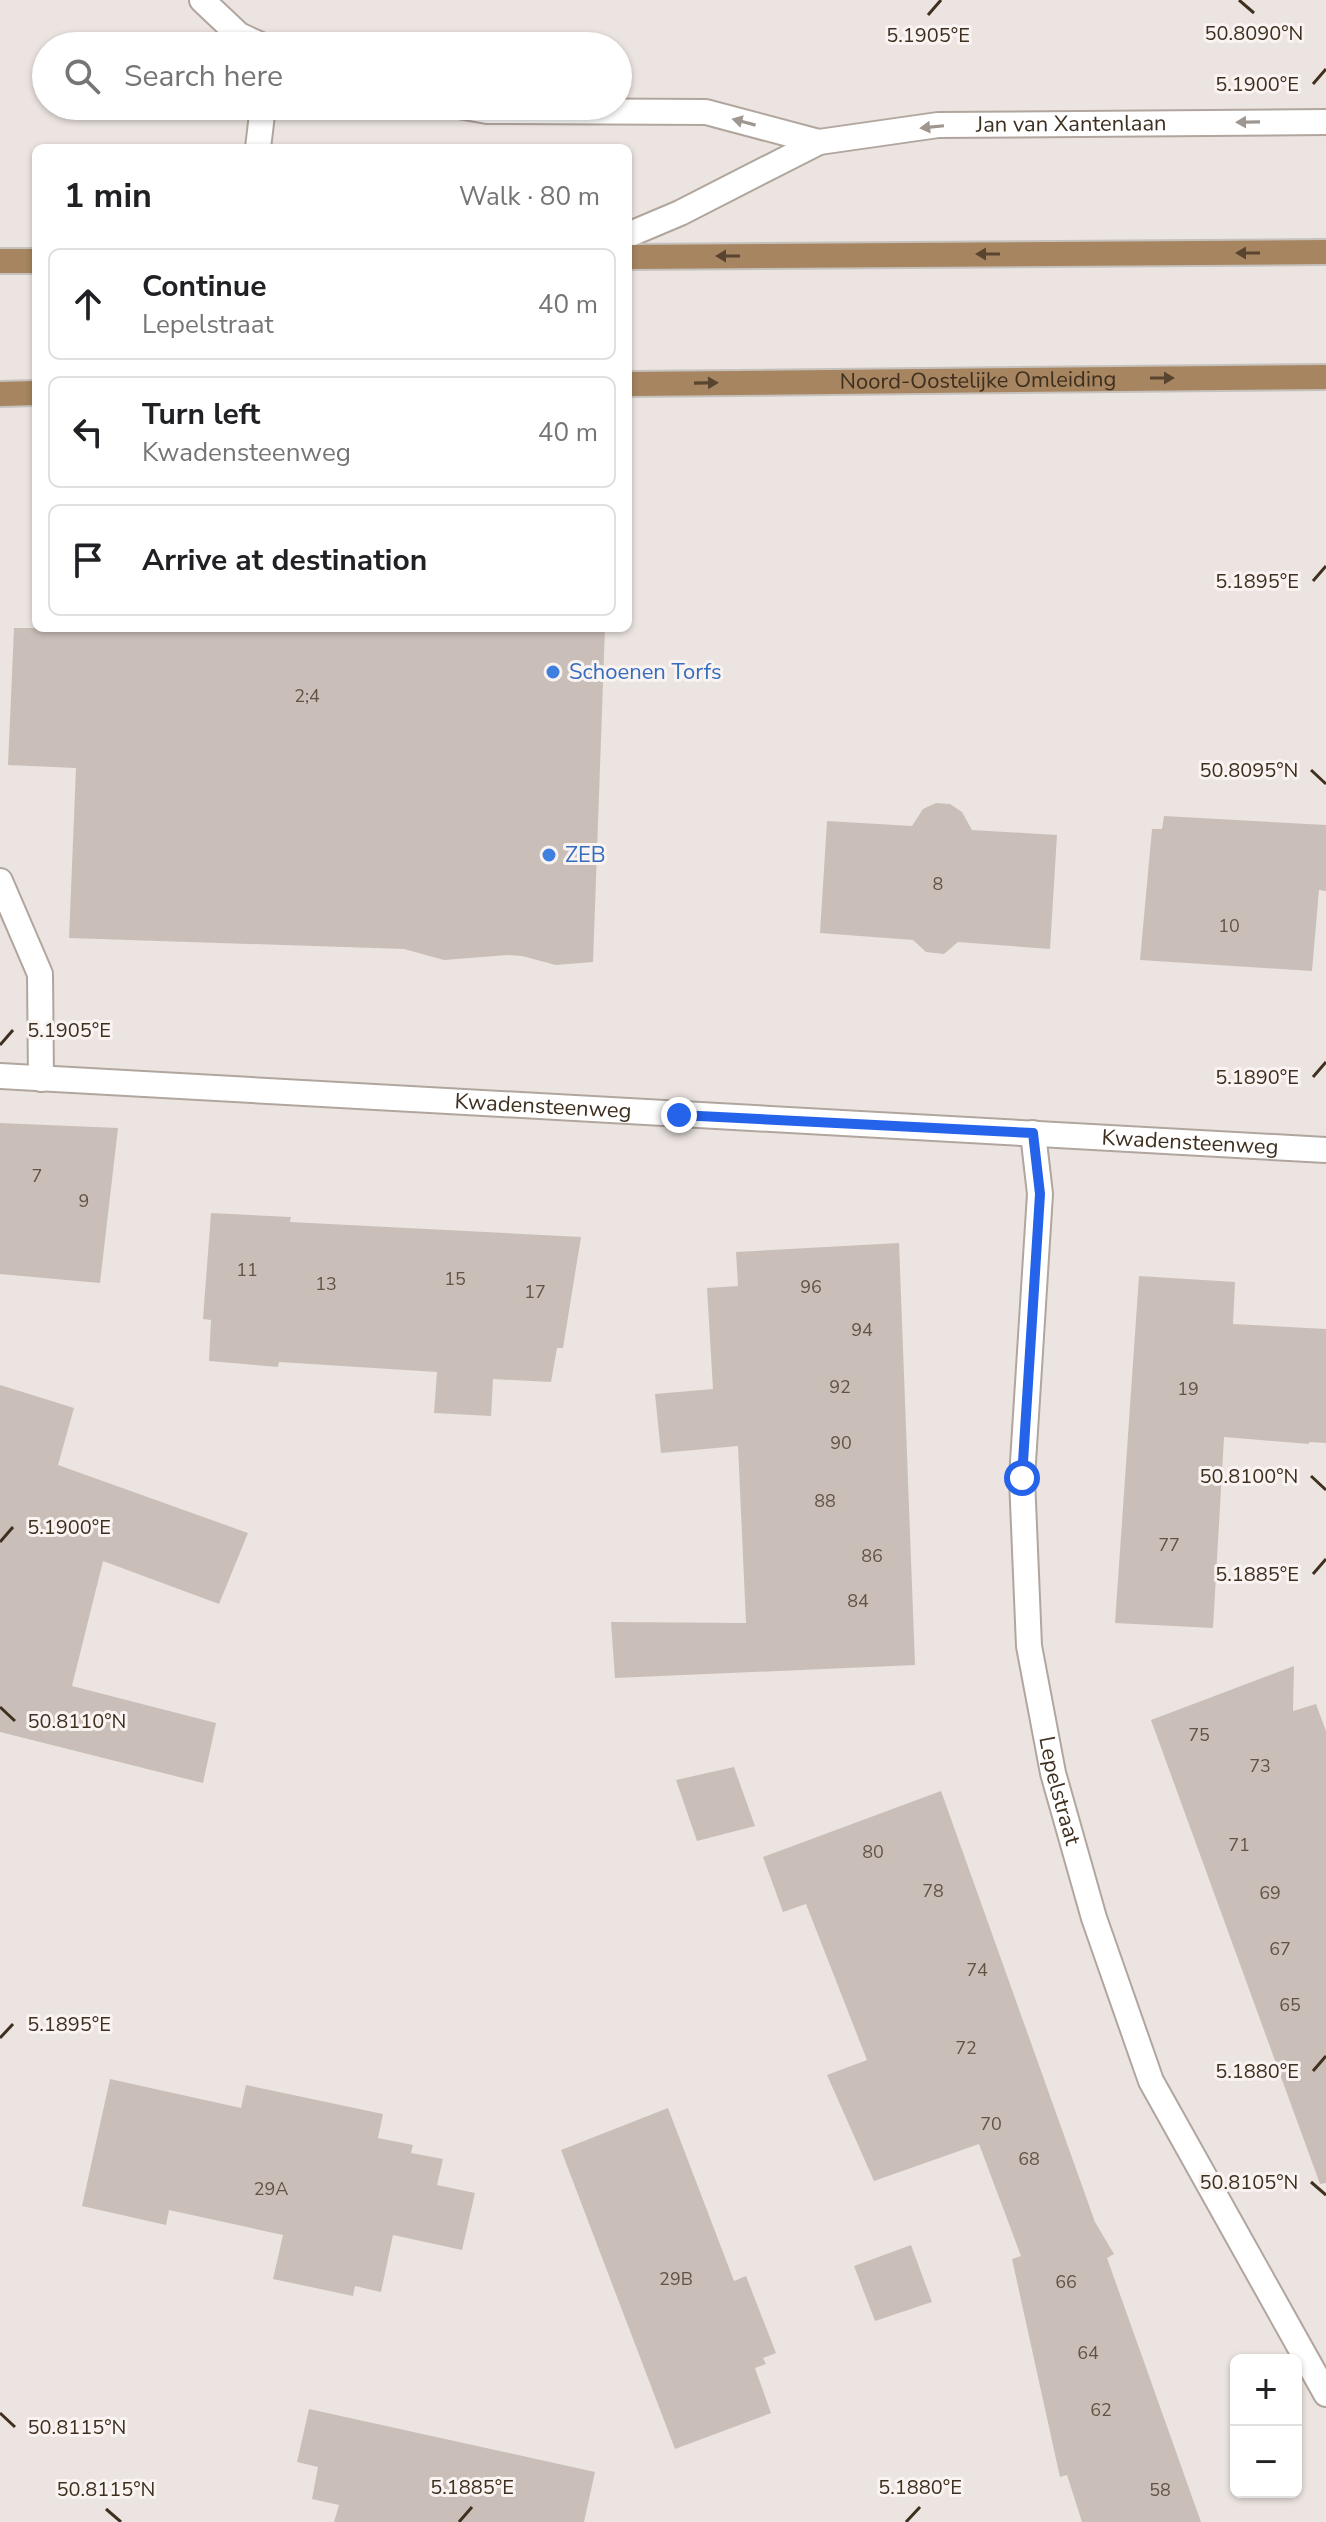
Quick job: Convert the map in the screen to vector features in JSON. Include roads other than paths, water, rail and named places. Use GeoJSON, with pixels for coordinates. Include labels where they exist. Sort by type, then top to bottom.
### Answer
{"type":"FeatureCollection","features":[{"type":"Feature","properties":{"kind":"main road"},"geometry":{"type":"LineString","coordinates":[[632,257],[1326,252]]}},
{"type":"Feature","properties":{"kind":"main road"},"geometry":{"type":"LineString","coordinates":[[0,261],[32,261]]}},
{"type":"Feature","properties":{"kind":"main road","name":"Noord-Oostelijke Omleiding"},"geometry":{"type":"LineString","coordinates":[[632,384],[1326,377]]}},
{"type":"Feature","properties":{"kind":"main road"},"geometry":{"type":"LineString","coordinates":[[0,394],[32,393]]}},
{"type":"Feature","properties":{"kind":"street"},"geometry":{"type":"LineString","coordinates":[[202,0],[233,32]]}},
{"type":"Feature","properties":{"kind":"street","name":"Jan van Xantenlaan"},"geometry":{"type":"LineString","coordinates":[[632,112],[706,112],[819,142]]}},
{"type":"Feature","properties":{"kind":"street"},"geometry":{"type":"LineString","coordinates":[[258,144],[261,120]]}},
{"type":"Feature","properties":{"kind":"street","name":"Jan van Xantenlaan"},"geometry":{"type":"LineString","coordinates":[[632,233],[680,213],[819,142],[938,125],[1326,122]]}},
{"type":"Feature","properties":{"kind":"street"},"geometry":{"type":"LineString","coordinates":[[0,881],[40,974],[41,1079]]}},
{"type":"Feature","properties":{"kind":"street","name":"Kwadensteenweg"},"geometry":{"type":"LineString","coordinates":[[0,1076],[1326,1150]]}},
{"type":"Feature","properties":{"kind":"street","name":"Lepelstraat"},"geometry":{"type":"LineString","coordinates":[[1033,1133],[1040,1194],[1022,1478],[1029,1646],[1053,1773],[1094,1918],[1151,2081],[1326,2394]]}},
{"type":"Feature","properties":{"kind":"place","name":"Schoenen Torfs"},"geometry":{"type":"Point","coordinates":[553,672]}},
{"type":"Feature","properties":{"kind":"place","name":"ZEB"},"geometry":{"type":"Point","coordinates":[549,855]}}]}
